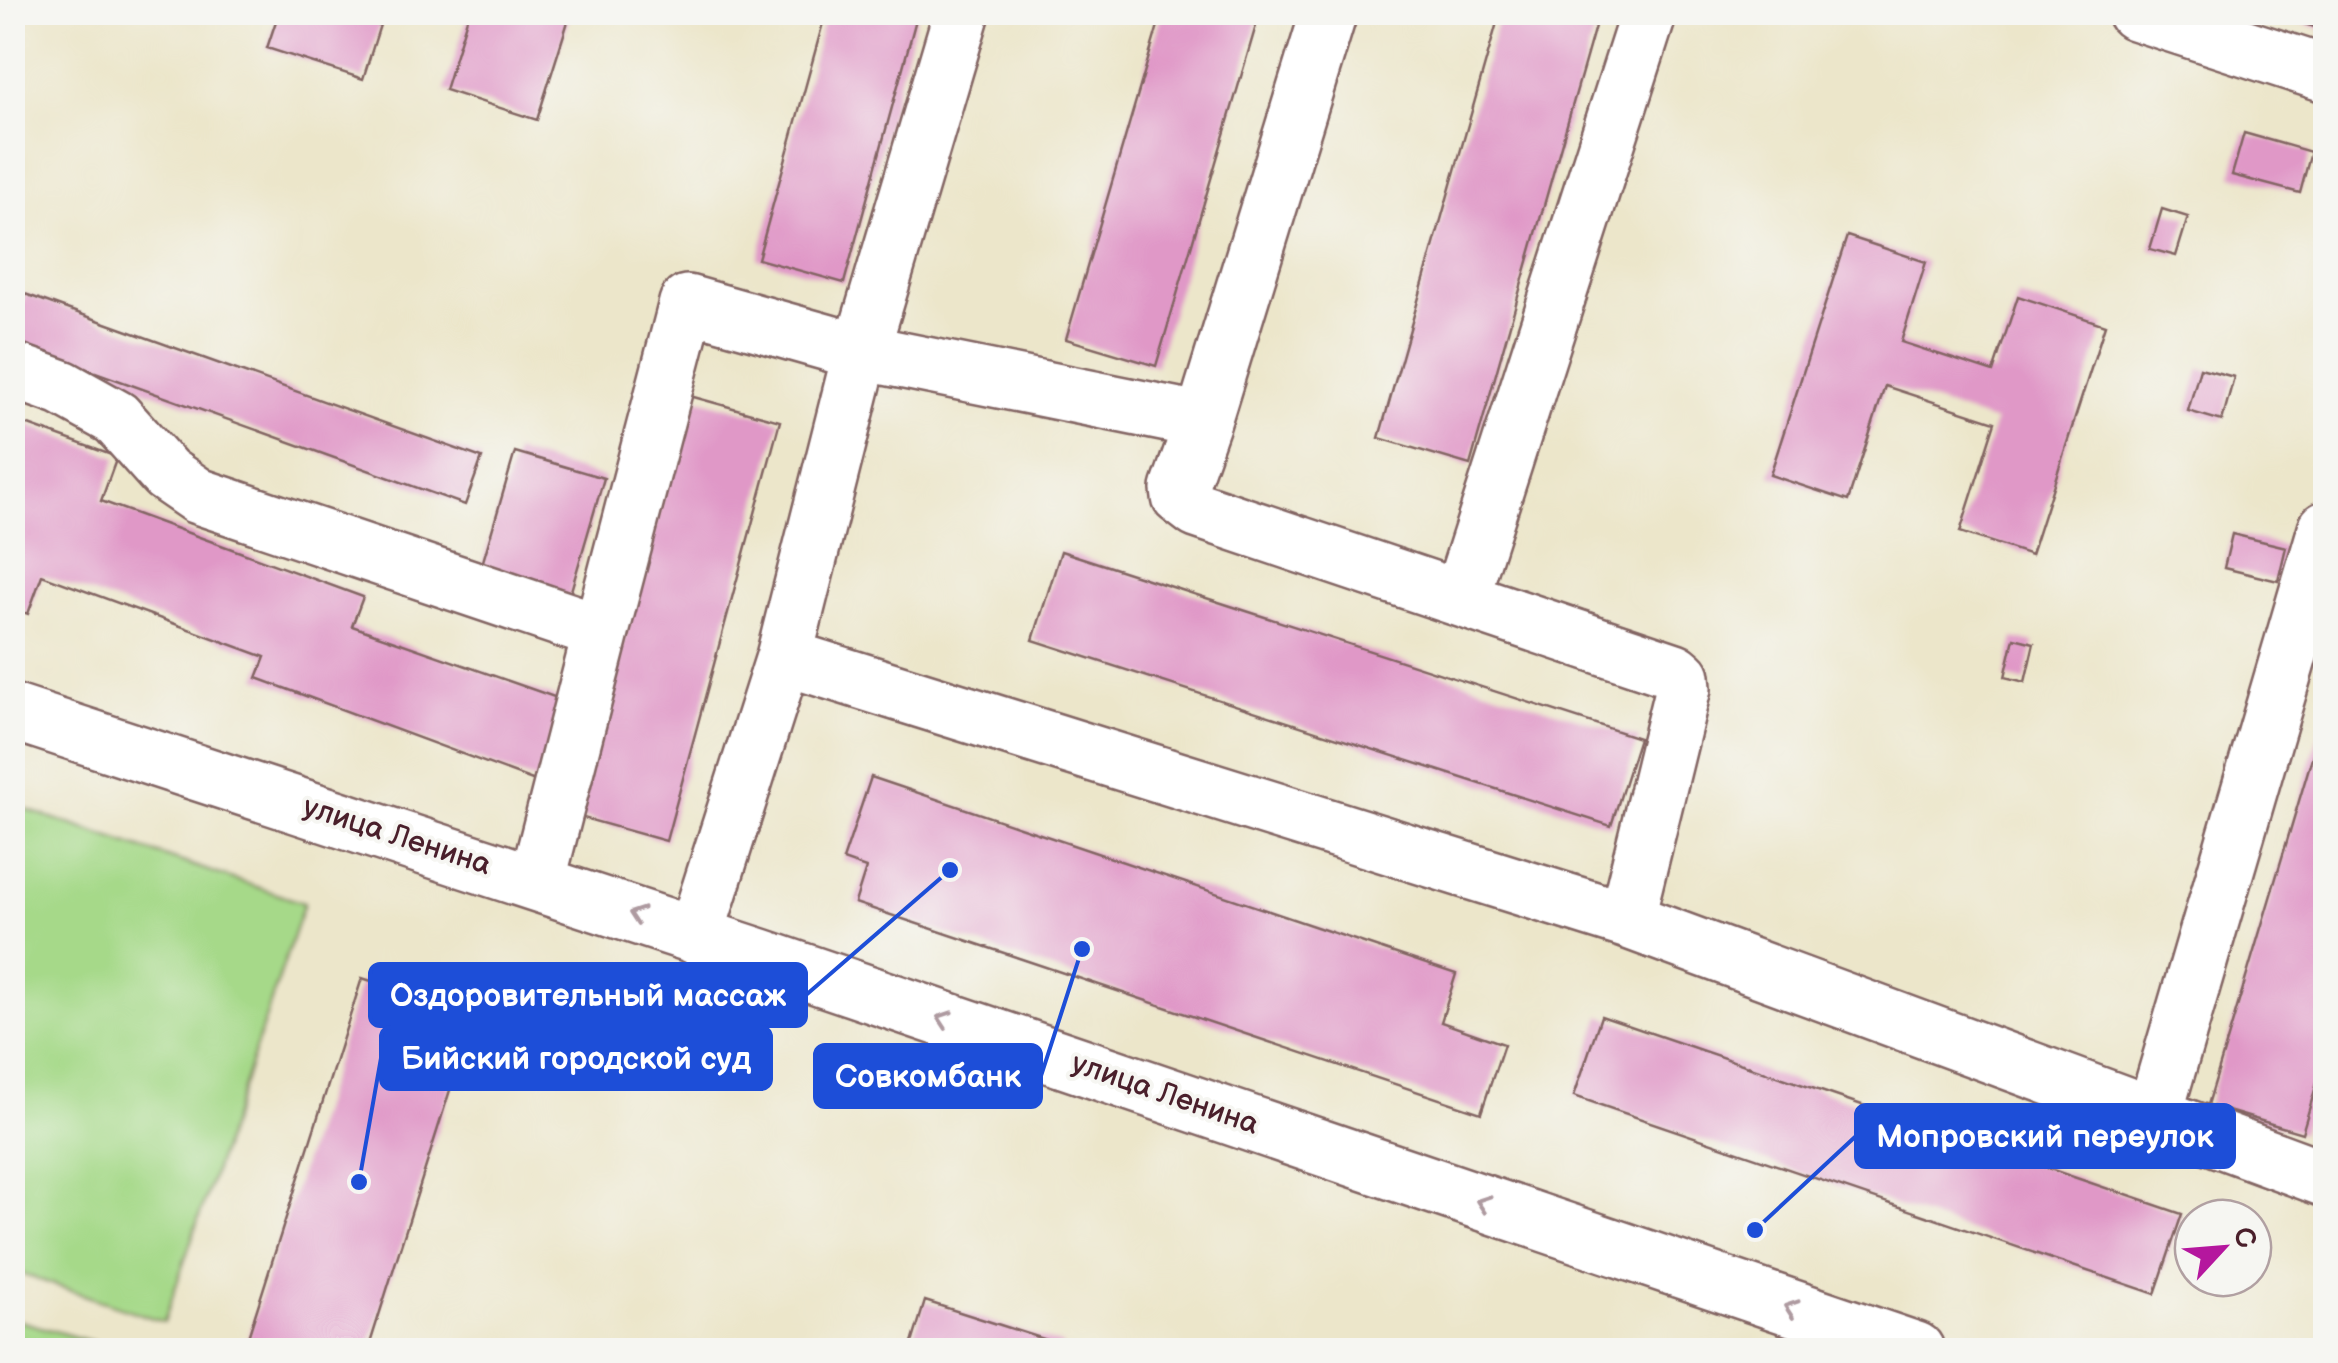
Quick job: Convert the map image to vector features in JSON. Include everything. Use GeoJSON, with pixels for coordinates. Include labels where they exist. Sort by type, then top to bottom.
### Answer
{"type":"FeatureCollection","features":[{"type":"Feature","properties":{"kind":"street"},"geometry":{"type":"LineString","coordinates":[[695,936],[784,656],[861,352],[962,12]]}},
{"type":"Feature","properties":{"kind":"street"},"geometry":{"type":"LineString","coordinates":[[1329,12],[1179,489],[1186,503],[1197,510],[1461,597],[1675,671],[1682,677],[1683,688],[1626,920]]}},
{"type":"Feature","properties":{"kind":"street"},"geometry":{"type":"LineString","coordinates":[[1461,597],[1649,12]]}},
{"type":"Feature","properties":{"kind":"street"},"geometry":{"type":"LineString","coordinates":[[2135,12],[2326,74]]}},
{"type":"Feature","properties":{"kind":"street"},"geometry":{"type":"LineString","coordinates":[[537,882],[687,303],[861,352],[1203,421]]}},
{"type":"Feature","properties":{"kind":"street"},"geometry":{"type":"LineString","coordinates":[[12,370],[62,388],[116,418],[166,474],[198,496],[601,632]]}},
{"type":"Feature","properties":{"kind":"street"},"geometry":{"type":"LineString","coordinates":[[2154,1115],[2310,636],[2326,528]]}},
{"type":"Feature","properties":{"kind":"street"},"geometry":{"type":"LineString","coordinates":[[784,656],[1626,920],[2326,1179]]}},
{"type":"Feature","properties":{"kind":"street","name":"улица Ленина"},"geometry":{"type":"LineString","coordinates":[[12,712],[537,882],[1916,1350]]}},
{"type":"Feature","properties":{"kind":"green space"},"geometry":{"type":"Polygon","coordinates":[[[13,805],[304,903],[164,1322],[13,1271],[13,805]]]}},
{"type":"Feature","properties":{"kind":"green space"},"geometry":{"type":"Polygon","coordinates":[[[13,1319],[121,1350],[13,1350],[13,1319]]]}},
{"type":"Feature","properties":{"kind":"building"},"geometry":{"type":"Polygon","coordinates":[[[279,12],[384,12],[363,79],[267,48],[279,12]]]}},
{"type":"Feature","properties":{"kind":"building"},"geometry":{"type":"Polygon","coordinates":[[[469,12],[571,12],[537,120],[445,90],[469,12]]]}},
{"type":"Feature","properties":{"kind":"building"},"geometry":{"type":"Polygon","coordinates":[[[826,12],[918,12],[844,283],[758,259],[826,12]]]}},
{"type":"Feature","properties":{"kind":"building"},"geometry":{"type":"Polygon","coordinates":[[[1162,12],[1260,12],[1156,366],[1066,339],[1162,12]]]}},
{"type":"Feature","properties":{"kind":"building"},"geometry":{"type":"Polygon","coordinates":[[[1500,12],[1599,12],[1470,465],[1379,438],[1500,12]]]}},
{"type":"Feature","properties":{"kind":"building"},"geometry":{"type":"Polygon","coordinates":[[[2268,12],[2326,12],[2326,30],[2268,14],[2268,12]]]}},
{"type":"Feature","properties":{"kind":"building"},"geometry":{"type":"Polygon","coordinates":[[[2244,133],[2311,152],[2300,193],[2232,175],[2244,133]]]}},
{"type":"Feature","properties":{"kind":"building"},"geometry":{"type":"Polygon","coordinates":[[[2162,209],[2188,217],[2176,256],[2150,249],[2162,209]]]}},
{"type":"Feature","properties":{"kind":"building"},"geometry":{"type":"Polygon","coordinates":[[[1847,236],[1926,262],[1901,342],[1993,372],[2018,296],[2105,325],[2031,555],[1960,532],[1995,422],[1885,386],[1848,501],[1770,475],[1847,236]]]}},
{"type":"Feature","properties":{"kind":"building"},"geometry":{"type":"Polygon","coordinates":[[[25,294],[482,458],[465,505],[12,342],[12,329],[25,294]]]}},
{"type":"Feature","properties":{"kind":"building"},"geometry":{"type":"Polygon","coordinates":[[[2200,368],[2234,377],[2222,421],[2188,411],[2200,368]]]}},
{"type":"Feature","properties":{"kind":"building"},"geometry":{"type":"Polygon","coordinates":[[[690,396],[780,421],[666,841],[576,816],[690,396]]]}},
{"type":"Feature","properties":{"kind":"building"},"geometry":{"type":"Polygon","coordinates":[[[12,419],[117,457],[101,501],[363,597],[352,626],[563,700],[538,782],[257,678],[265,657],[42,575],[28,614],[12,608],[12,419]]]}},
{"type":"Feature","properties":{"kind":"building"},"geometry":{"type":"Polygon","coordinates":[[[515,452],[604,478],[568,601],[479,575],[515,452]]]}},
{"type":"Feature","properties":{"kind":"building"},"geometry":{"type":"Polygon","coordinates":[[[2232,534],[2286,547],[2278,581],[2224,568],[2232,534]]]}},
{"type":"Feature","properties":{"kind":"building"},"geometry":{"type":"Polygon","coordinates":[[[1061,551],[1639,738],[1611,826],[1033,640],[1061,551]]]}},
{"type":"Feature","properties":{"kind":"building"},"geometry":{"type":"Polygon","coordinates":[[[2014,638],[2034,643],[2025,682],[2005,677],[2014,638]]]}},
{"type":"Feature","properties":{"kind":"building"},"geometry":{"type":"Polygon","coordinates":[[[2325,714],[2326,1053],[2302,1133],[2208,1105],[2325,714]]]}},
{"type":"Feature","properties":{"kind":"building"},"geometry":{"type":"Polygon","coordinates":[[[871,777],[1456,974],[1441,1022],[1504,1044],[1481,1113],[855,903],[866,868],[843,860],[871,777]]]}},
{"type":"Feature","properties":{"kind":"building"},"geometry":{"type":"Polygon","coordinates":[[[362,978],[474,1014],[368,1350],[244,1350],[362,978]]]}},
{"type":"Feature","properties":{"kind":"building"},"geometry":{"type":"Polygon","coordinates":[[[1601,1016],[2173,1211],[2173,1241],[2155,1294],[1574,1096],[1601,1016]]]}},
{"type":"Feature","properties":{"kind":"building"},"geometry":{"type":"Polygon","coordinates":[[[925,1301],[1063,1345],[1061,1350],[910,1350],[925,1301]]]}},
{"type":"Feature","properties":{"kind":"place","name":"Оздоровительный массаж"},"geometry":{"type":"Point","coordinates":[950,870]}},
{"type":"Feature","properties":{"kind":"place","name":"Совкомбанк"},"geometry":{"type":"Point","coordinates":[1082,949]}},
{"type":"Feature","properties":{"kind":"place","name":"Бийский городской суд"},"geometry":{"type":"Point","coordinates":[359,1182]}},
{"type":"Feature","properties":{"kind":"place","name":"Мопровский переулок"},"geometry":{"type":"Point","coordinates":[1755,1230]}}]}
